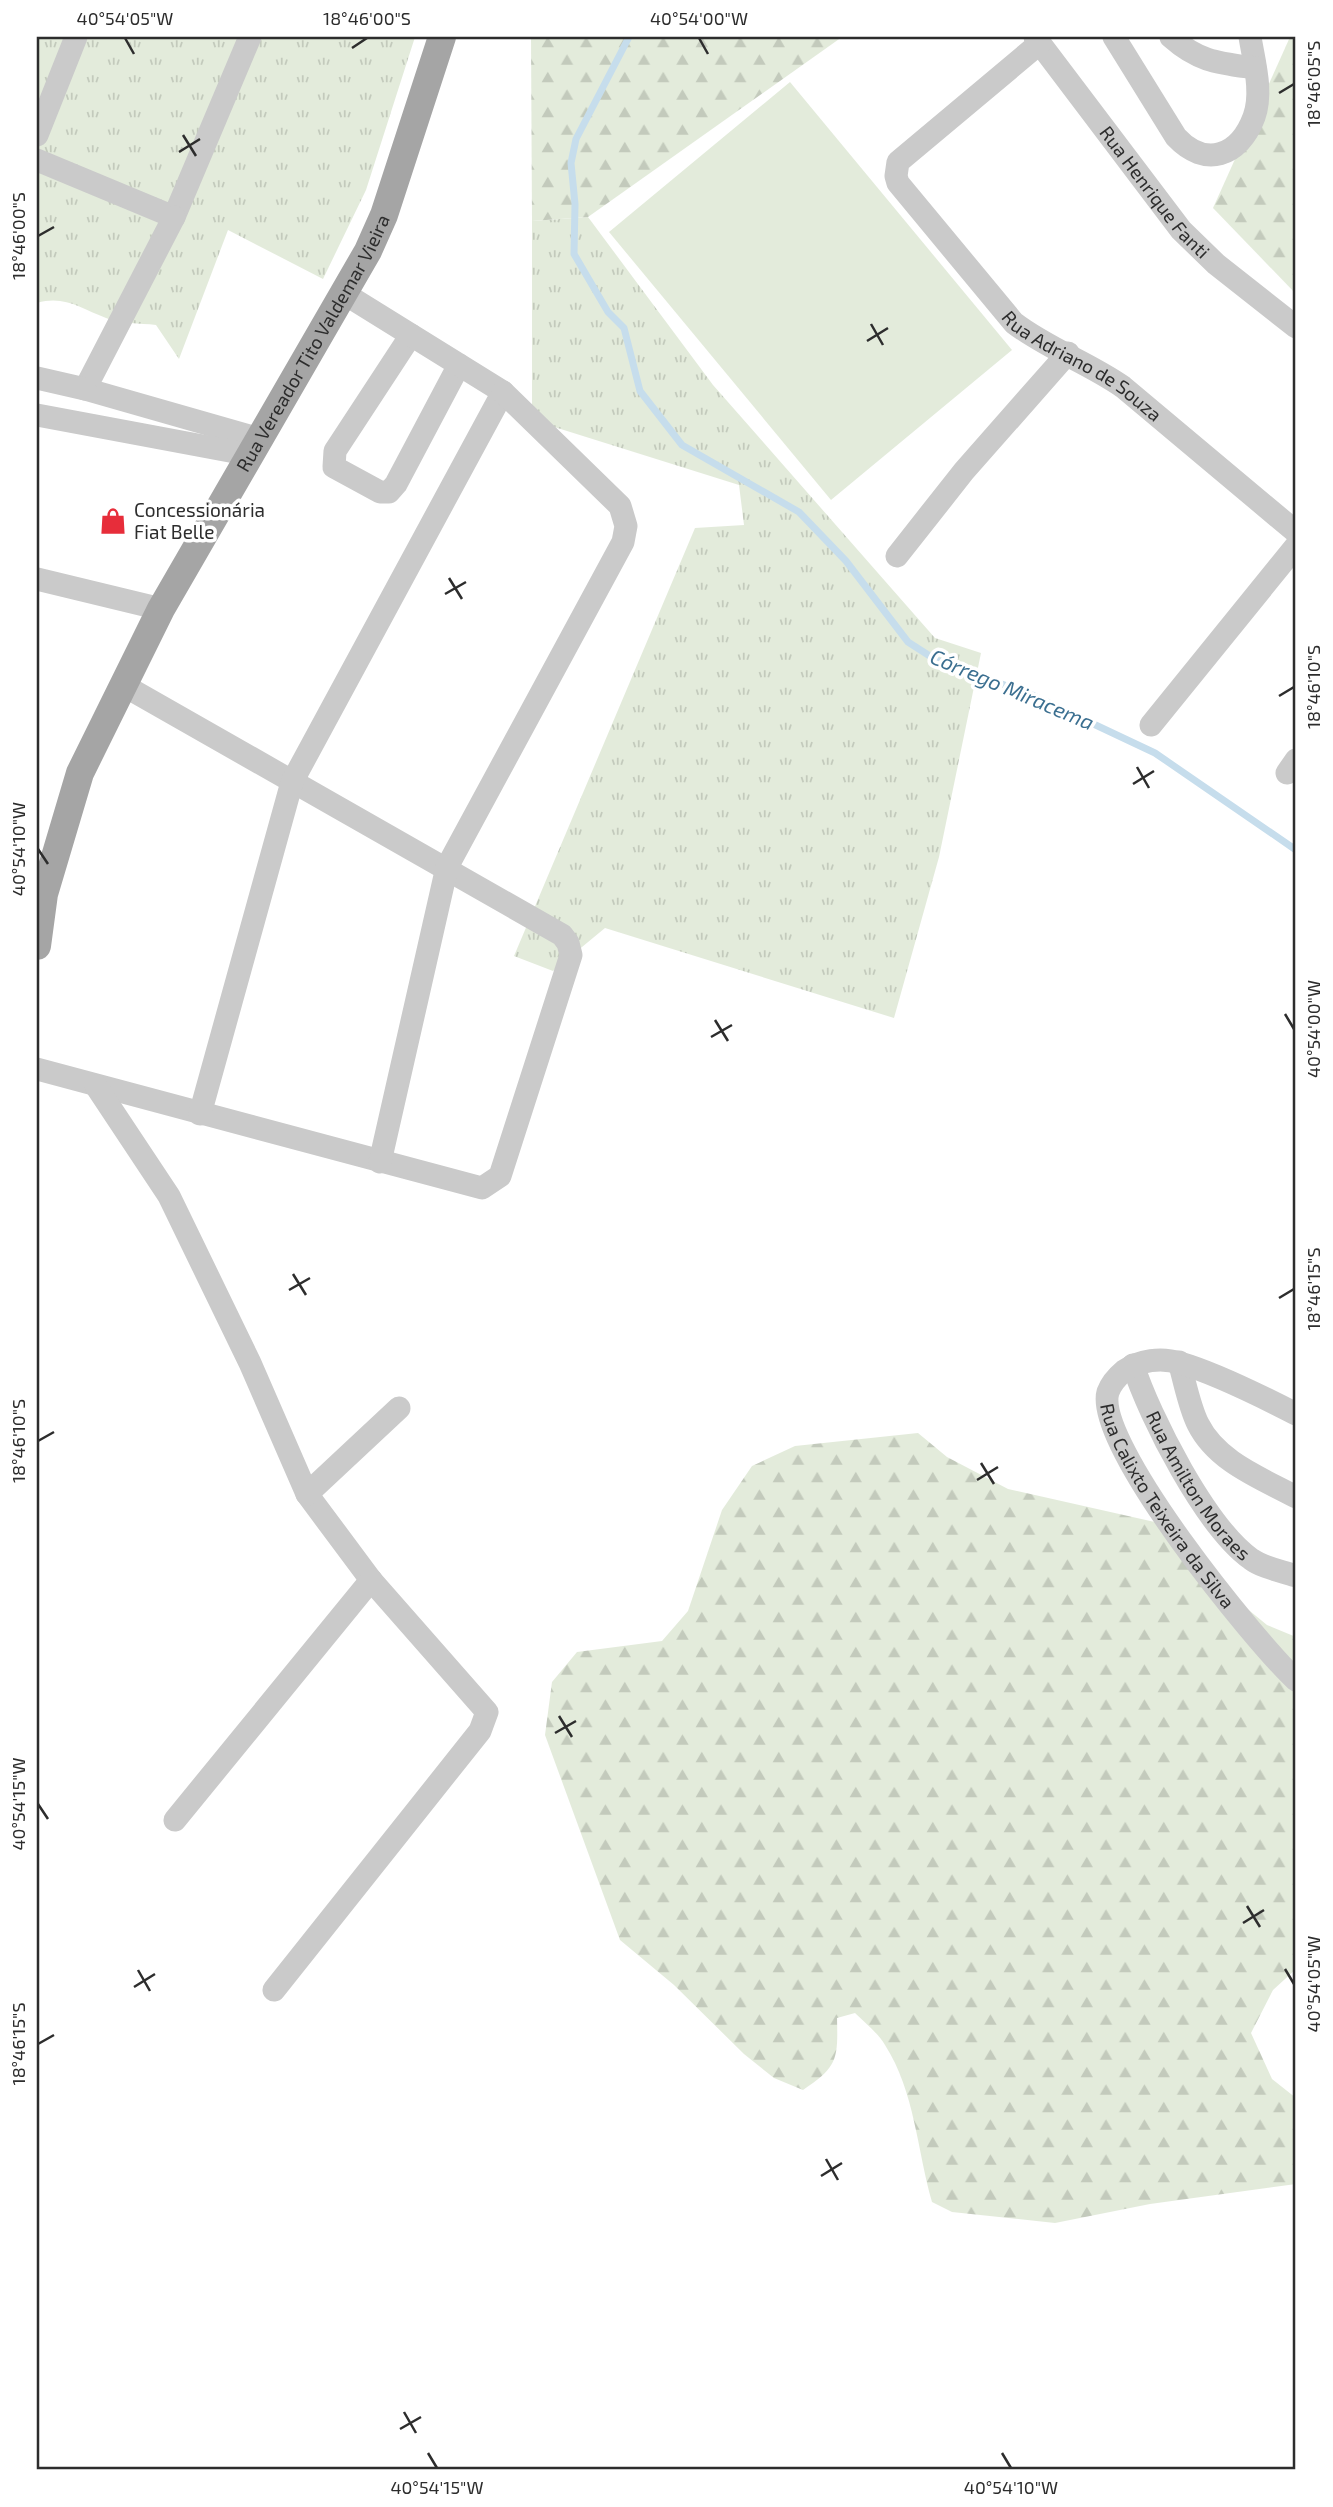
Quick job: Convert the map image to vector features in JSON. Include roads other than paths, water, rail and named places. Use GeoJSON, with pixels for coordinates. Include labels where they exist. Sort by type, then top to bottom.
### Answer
{"type":"FeatureCollection","features":[{"type":"Feature","properties":{"kind":"main road","name":"Rua Vereador Tito Valdemar Vieira"},"geometry":{"type":"LineString","coordinates":[[37,946],[44,894],[80,773],[161,609],[345,293],[384,215],[442,37]]}},
{"type":"Feature","properties":{"kind":"street"},"geometry":{"type":"LineString","coordinates":[[37,135],[76,37]]}},
{"type":"Feature","properties":{"kind":"street"},"geometry":{"type":"LineString","coordinates":[[85,389],[174,217],[250,37]]}},
{"type":"Feature","properties":{"kind":"street"},"geometry":{"type":"LineString","coordinates":[[1114,37],[1176,137],[1187,149],[1200,155],[1220,156],[1238,142],[1254,117],[1258,86],[1250,37]]}},
{"type":"Feature","properties":{"kind":"street"},"geometry":{"type":"LineString","coordinates":[[1171,37],[1188,52],[1205,61],[1255,68]]}},
{"type":"Feature","properties":{"kind":"street","name":"Rua Adriano de Souza"},"geometry":{"type":"LineString","coordinates":[[1037,40],[898,162],[895,176],[898,183],[1014,323],[1032,337],[1068,353],[1124,387],[1296,532]]}},
{"type":"Feature","properties":{"kind":"street","name":"Rua Henrique Fanti"},"geometry":{"type":"LineString","coordinates":[[1037,40],[1181,230],[1216,264],[1296,327]]}},
{"type":"Feature","properties":{"kind":"street"},"geometry":{"type":"LineString","coordinates":[[37,160],[174,217]]}},
{"type":"Feature","properties":{"kind":"street"},"geometry":{"type":"LineString","coordinates":[[345,293],[503,393],[620,506],[626,526],[623,542],[447,867],[380,1162]]}},
{"type":"Feature","properties":{"kind":"street"},"geometry":{"type":"LineString","coordinates":[[411,335],[335,452],[334,467],[380,492],[389,492],[397,485],[459,365]]}},
{"type":"Feature","properties":{"kind":"street"},"geometry":{"type":"LineString","coordinates":[[897,556],[964,471],[1068,353]]}},
{"type":"Feature","properties":{"kind":"street"},"geometry":{"type":"LineString","coordinates":[[37,379],[85,389],[255,447]]}},
{"type":"Feature","properties":{"kind":"street"},"geometry":{"type":"LineString","coordinates":[[200,1114],[292,782],[503,393]]}},
{"type":"Feature","properties":{"kind":"street"},"geometry":{"type":"LineString","coordinates":[[37,415],[255,447]]}},
{"type":"Feature","properties":{"kind":"street"},"geometry":{"type":"LineString","coordinates":[[1152,724],[1296,546]]}},
{"type":"Feature","properties":{"kind":"street"},"geometry":{"type":"LineString","coordinates":[[37,579],[161,609]]}},
{"type":"Feature","properties":{"kind":"street"},"geometry":{"type":"LineString","coordinates":[[37,1069],[482,1188],[500,1176],[571,955],[569,943],[562,934],[123,685]]}},
{"type":"Feature","properties":{"kind":"street"},"geometry":{"type":"LineString","coordinates":[[96,1086],[169,1196],[250,1363],[307,1494],[371,1580],[487,1712],[480,1731],[274,1990]]}},
{"type":"Feature","properties":{"kind":"street"},"geometry":{"type":"LineString","coordinates":[[1133,1365],[1152,1360],[1179,1362],[1294,1406]]}},
{"type":"Feature","properties":{"kind":"street"},"geometry":{"type":"LineString","coordinates":[[1179,1362],[1197,1423],[1208,1441],[1230,1461],[1296,1497]]}},
{"type":"Feature","properties":{"kind":"street","name":"Rua Amilton Moraes"},"geometry":{"type":"LineString","coordinates":[[1133,1365],[1144,1399],[1159,1428],[1213,1518],[1234,1545],[1254,1561],[1296,1576]]}},
{"type":"Feature","properties":{"kind":"street","name":"Rua Calixto Teixeira da Silva"},"geometry":{"type":"LineString","coordinates":[[1133,1365],[1118,1376],[1108,1393],[1110,1414],[1122,1447],[1161,1512],[1236,1616],[1296,1681]]}},
{"type":"Feature","properties":{"kind":"street"},"geometry":{"type":"LineString","coordinates":[[307,1494],[399,1408]]}},
{"type":"Feature","properties":{"kind":"street"},"geometry":{"type":"LineString","coordinates":[[175,1820],[371,1580]]}},
{"type":"Feature","properties":{"kind":"waterway","name":"Córrego Miracema"},"geometry":{"type":"LineString","coordinates":[[629,37],[576,139],[571,163],[575,204],[574,254],[608,312],[624,328],[640,391],[682,445],[799,512],[846,561],[908,642],[936,660],[1032,695],[1155,753],[1296,850]]}},
{"type":"Feature","properties":{"kind":"place","name":"Concessionária Fiat Belle"},"geometry":{"type":"Point","coordinates":[113,521]}}]}
